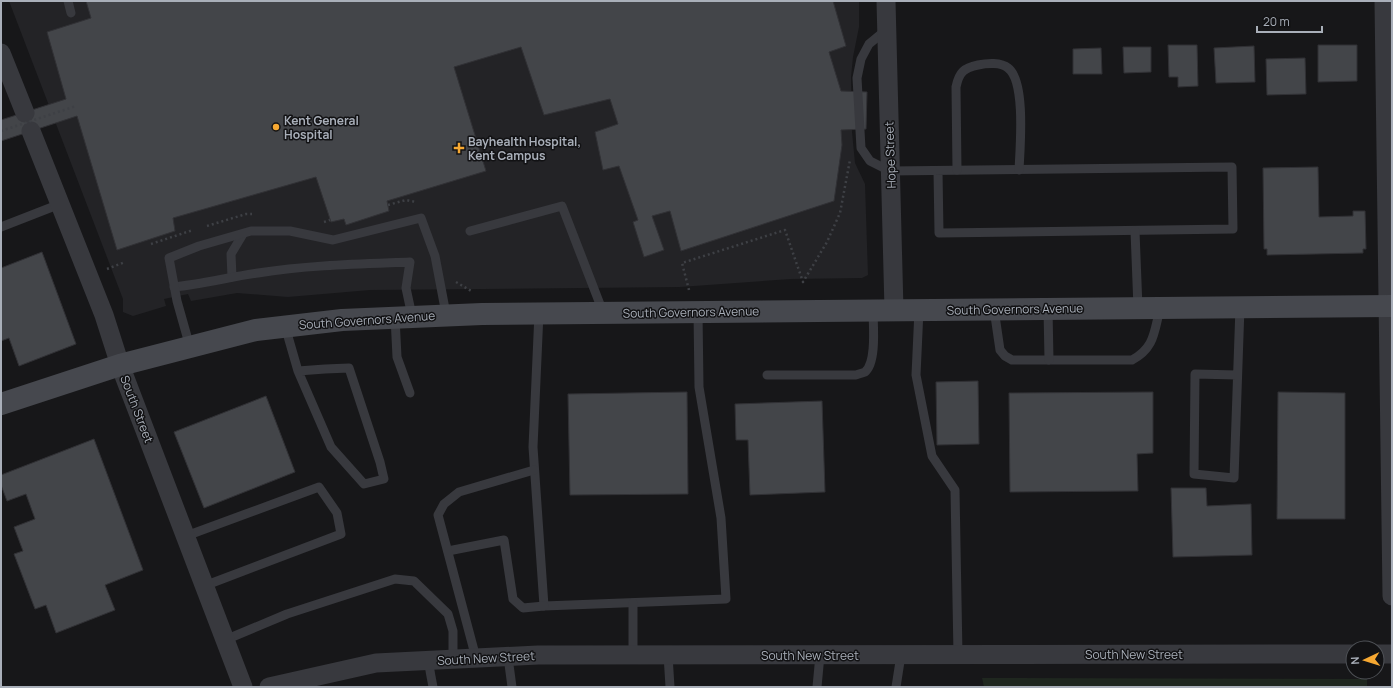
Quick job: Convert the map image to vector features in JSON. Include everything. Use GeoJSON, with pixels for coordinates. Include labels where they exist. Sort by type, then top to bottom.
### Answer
{"type":"FeatureCollection","features":[{"type":"Feature","properties":{"kind":"main road","name":"South Governors Avenue"},"geometry":{"type":"LineString","coordinates":[[1,404],[120,365],[256,330],[342,320],[446,314],[1390,306]]}},
{"type":"Feature","properties":{"kind":"street","name":"Hope Street"},"geometry":{"type":"LineString","coordinates":[[884,310],[890,171],[886,1]]}},
{"type":"Feature","properties":{"kind":"street"},"geometry":{"type":"LineString","coordinates":[[1384,1],[1389,135],[1392,596]]}},
{"type":"Feature","properties":{"kind":"street"},"geometry":{"type":"LineString","coordinates":[[1,53],[25,113]]}},
{"type":"Feature","properties":{"kind":"street","name":"South Street"},"geometry":{"type":"LineString","coordinates":[[31,131],[104,316],[120,365],[243,687]]}},
{"type":"Feature","properties":{"kind":"street","name":"South New Street"},"geometry":{"type":"LineString","coordinates":[[269,687],[376,663],[538,655],[1345,654]]}},
{"type":"Feature","properties":{"kind":"lane"},"geometry":{"type":"LineString","coordinates":[[68,1],[71,13]]}},
{"type":"Feature","properties":{"kind":"lane"},"geometry":{"type":"LineString","coordinates":[[886,30],[870,44],[861,59],[858,78],[861,148],[870,161],[890,171],[1232,166],[1233,229],[939,233],[938,171]]}},
{"type":"Feature","properties":{"kind":"lane"},"geometry":{"type":"LineString","coordinates":[[957,170],[956,87],[958,79],[963,71],[969,67],[1002,64],[1014,73],[1018,84],[1020,98],[1019,170]]}},
{"type":"Feature","properties":{"kind":"lane"},"geometry":{"type":"LineString","coordinates":[[1,227],[60,204]]}},
{"type":"Feature","properties":{"kind":"lane"},"geometry":{"type":"LineString","coordinates":[[470,231],[562,206],[603,312]]}},
{"type":"Feature","properties":{"kind":"lane"},"geometry":{"type":"LineString","coordinates":[[190,347],[177,301],[169,258],[199,246],[251,231],[290,231],[333,240],[421,218],[435,256],[446,314]]}},
{"type":"Feature","properties":{"kind":"lane"},"geometry":{"type":"LineString","coordinates":[[1135,231],[1138,308]]}},
{"type":"Feature","properties":{"kind":"lane"},"geometry":{"type":"LineString","coordinates":[[232,277],[231,254],[243,234]]}},
{"type":"Feature","properties":{"kind":"lane"},"geometry":{"type":"LineString","coordinates":[[174,287],[194,285],[258,272],[341,264],[410,262],[404,317],[397,357],[410,393]]}},
{"type":"Feature","properties":{"kind":"lane"},"geometry":{"type":"LineString","coordinates":[[1048,308],[1049,360]]}},
{"type":"Feature","properties":{"kind":"lane"},"geometry":{"type":"LineString","coordinates":[[994,309],[1000,350],[1005,356],[1012,360],[1132,360],[1143,354],[1151,343],[1161,308]]}},
{"type":"Feature","properties":{"kind":"lane"},"geometry":{"type":"LineString","coordinates":[[1237,375],[1195,374],[1194,474],[1234,478],[1240,308]]}},
{"type":"Feature","properties":{"kind":"lane"},"geometry":{"type":"LineString","coordinates":[[767,375],[856,375],[865,372],[871,364],[873,345],[884,310]]}},
{"type":"Feature","properties":{"kind":"lane"},"geometry":{"type":"LineString","coordinates":[[919,310],[916,375],[932,456],[955,490],[958,655]]}},
{"type":"Feature","properties":{"kind":"lane"},"geometry":{"type":"LineString","coordinates":[[448,551],[504,540],[513,599],[523,608],[726,599],[721,518],[699,387],[698,312]]}},
{"type":"Feature","properties":{"kind":"lane"},"geometry":{"type":"LineString","coordinates":[[539,313],[533,447],[544,606]]}},
{"type":"Feature","properties":{"kind":"lane"},"geometry":{"type":"LineString","coordinates":[[285,326],[298,371],[331,448],[364,484],[384,478],[349,368],[298,371]]}},
{"type":"Feature","properties":{"kind":"lane"},"geometry":{"type":"LineString","coordinates":[[476,658],[438,514],[444,504],[459,492],[534,470]]}},
{"type":"Feature","properties":{"kind":"lane"},"geometry":{"type":"LineString","coordinates":[[186,536],[319,487],[337,513],[341,534],[204,586]]}},
{"type":"Feature","properties":{"kind":"lane"},"geometry":{"type":"LineString","coordinates":[[225,640],[287,614],[395,579],[414,581],[448,614],[453,631],[453,658]]}},
{"type":"Feature","properties":{"kind":"lane"},"geometry":{"type":"LineString","coordinates":[[633,603],[633,655]]}},
{"type":"Feature","properties":{"kind":"lane"},"geometry":{"type":"LineString","coordinates":[[668,655],[670,687]]}},
{"type":"Feature","properties":{"kind":"lane"},"geometry":{"type":"LineString","coordinates":[[817,687],[820,655]]}},
{"type":"Feature","properties":{"kind":"lane"},"geometry":{"type":"LineString","coordinates":[[896,687],[901,655]]}},
{"type":"Feature","properties":{"kind":"lane"},"geometry":{"type":"LineString","coordinates":[[508,657],[512,687]]}},
{"type":"Feature","properties":{"kind":"lane"},"geometry":{"type":"LineString","coordinates":[[428,660],[433,687]]}},
{"type":"Feature","properties":{"kind":"path"},"geometry":{"type":"LineString","coordinates":[[1,131],[76,106]]}},
{"type":"Feature","properties":{"kind":"path"},"geometry":{"type":"LineString","coordinates":[[689,291],[682,263],[785,230],[803,282],[827,242],[840,213],[851,155]]}},
{"type":"Feature","properties":{"kind":"path"},"geometry":{"type":"LineString","coordinates":[[104,270],[125,262]]}},
{"type":"Feature","properties":{"kind":"shaded area","name":"Bayhealth Hospital, Kent Campus"},"geometry":{"type":"Polygon","coordinates":[[[9,1],[859,1],[859,27],[851,77],[852,132],[855,163],[865,184],[868,275],[862,278],[791,279],[680,287],[370,290],[288,297],[237,293],[191,301],[188,294],[164,299],[166,306],[133,316],[123,312],[123,299],[9,1]]]}},
{"type":"Feature","properties":{"kind":"shaded area"},"geometry":{"type":"Polygon","coordinates":[[[982,678],[1367,680],[1367,687],[984,687],[982,678]]]}},
{"type":"Feature","properties":{"kind":"building","name":"Bayhealth Hospital, Kent Campus"},"geometry":{"type":"Polygon","coordinates":[[[86,1],[833,1],[846,46],[829,52],[841,91],[867,92],[866,129],[841,130],[842,145],[834,201],[681,251],[670,211],[652,216],[664,250],[644,257],[633,222],[638,220],[619,166],[603,170],[595,132],[618,124],[610,99],[544,115],[521,47],[454,67],[486,171],[387,201],[389,211],[346,225],[344,219],[331,222],[316,177],[173,218],[175,231],[117,250],[77,116],[1,141],[1,120],[66,99],[47,32],[91,18],[86,1]]]}},
{"type":"Feature","properties":{"kind":"building"},"geometry":{"type":"Polygon","coordinates":[[[1168,45],[1197,45],[1198,86],[1178,87],[1178,77],[1169,77],[1168,45]]]}},
{"type":"Feature","properties":{"kind":"building"},"geometry":{"type":"Polygon","coordinates":[[[1318,45],[1357,45],[1357,81],[1318,82],[1318,45]]]}},
{"type":"Feature","properties":{"kind":"building"},"geometry":{"type":"Polygon","coordinates":[[[1254,46],[1255,82],[1216,83],[1214,48],[1254,46]]]}},
{"type":"Feature","properties":{"kind":"building"},"geometry":{"type":"Polygon","coordinates":[[[1123,47],[1151,47],[1151,72],[1124,73],[1123,47]]]}},
{"type":"Feature","properties":{"kind":"building"},"geometry":{"type":"Polygon","coordinates":[[[1101,48],[1102,74],[1073,74],[1073,49],[1101,48]]]}},
{"type":"Feature","properties":{"kind":"building"},"geometry":{"type":"Polygon","coordinates":[[[1305,58],[1306,94],[1267,95],[1266,59],[1305,58]]]}},
{"type":"Feature","properties":{"kind":"building"},"geometry":{"type":"Polygon","coordinates":[[[1318,167],[1319,217],[1353,216],[1353,211],[1365,211],[1366,249],[1363,249],[1363,253],[1267,255],[1267,249],[1264,249],[1263,168],[1318,167]]]}},
{"type":"Feature","properties":{"kind":"building"},"geometry":{"type":"Polygon","coordinates":[[[42,252],[76,344],[19,366],[9,338],[1,341],[1,268],[42,252]]]}},
{"type":"Feature","properties":{"kind":"building"},"geometry":{"type":"Polygon","coordinates":[[[978,381],[979,444],[937,445],[936,382],[978,381]]]}},
{"type":"Feature","properties":{"kind":"building"},"geometry":{"type":"Polygon","coordinates":[[[687,392],[688,494],[570,495],[568,394],[687,392]]]}},
{"type":"Feature","properties":{"kind":"building"},"geometry":{"type":"Polygon","coordinates":[[[1153,392],[1153,453],[1137,454],[1138,491],[1010,492],[1009,393],[1153,392]]]}},
{"type":"Feature","properties":{"kind":"building"},"geometry":{"type":"Polygon","coordinates":[[[1278,392],[1345,393],[1345,519],[1277,519],[1278,392]]]}},
{"type":"Feature","properties":{"kind":"building"},"geometry":{"type":"Polygon","coordinates":[[[266,396],[295,472],[204,508],[174,432],[266,396]]]}},
{"type":"Feature","properties":{"kind":"building"},"geometry":{"type":"Polygon","coordinates":[[[822,401],[825,492],[750,495],[748,440],[736,440],[735,404],[822,401]]]}},
{"type":"Feature","properties":{"kind":"building"},"geometry":{"type":"Polygon","coordinates":[[[94,439],[143,570],[105,585],[115,610],[56,633],[46,605],[35,609],[14,554],[23,551],[14,527],[35,519],[26,494],[7,501],[1,485],[1,475],[94,439]]]}},
{"type":"Feature","properties":{"kind":"building"},"geometry":{"type":"Polygon","coordinates":[[[1171,488],[1206,488],[1207,506],[1251,504],[1252,555],[1173,557],[1171,488]]]}},
{"type":"Feature","properties":{"kind":"place","name":"Kent General Hospital"},"geometry":{"type":"Point","coordinates":[276,127]}},
{"type":"Feature","properties":{"kind":"place","name":"Bayhealth Hospital, Kent Campus"},"geometry":{"type":"Point","coordinates":[459,148]}}]}
